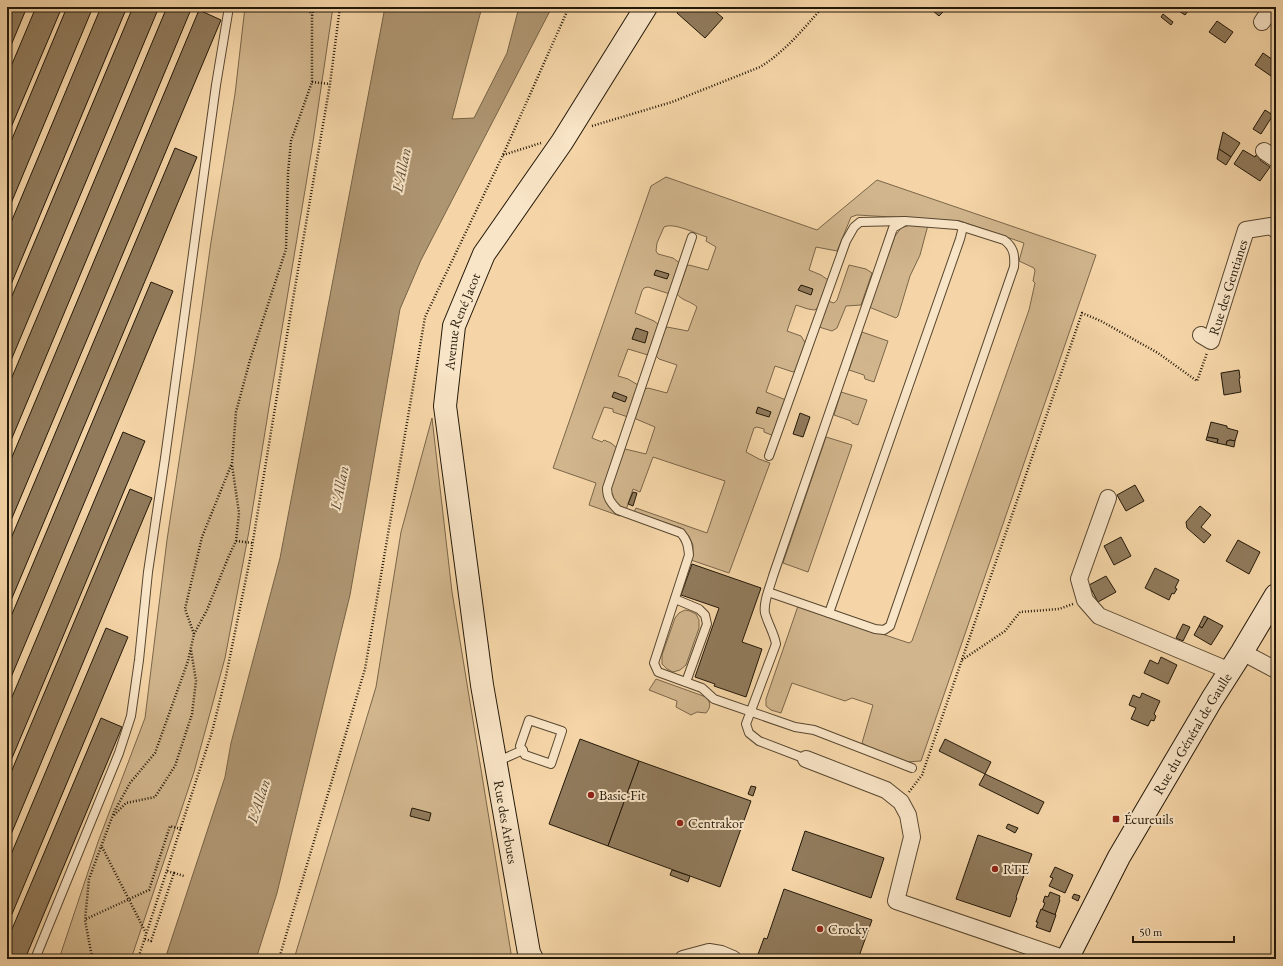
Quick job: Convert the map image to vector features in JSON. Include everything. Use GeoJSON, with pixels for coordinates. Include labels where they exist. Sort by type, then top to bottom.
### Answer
{"type":"FeatureCollection","features":[{"type":"Feature","properties":{"kind":"main road","name":"Avenue René Jacot"},"geometry":{"type":"LineString","coordinates":[[482,685],[445,406],[454,326],[484,254],[562,142],[646,7]]}},
{"type":"Feature","properties":{"kind":"main road","name":"Rue du Général de Gaulle"},"geometry":{"type":"LineString","coordinates":[[1066,959],[1119,857],[1212,699],[1276,595]]}},
{"type":"Feature","properties":{"kind":"main road","name":"Rue des Arbues"},"geometry":{"type":"LineString","coordinates":[[482,685],[529,953],[532,959]]}},
{"type":"Feature","properties":{"kind":"street"},"geometry":{"type":"LineString","coordinates":[[1262,22],[1272,7]]}},
{"type":"Feature","properties":{"kind":"street","name":"Rue des Gentianes"},"geometry":{"type":"LineString","coordinates":[[1206,338],[1246,230],[1271,226],[1276,230]]}},
{"type":"Feature","properties":{"kind":"street"},"geometry":{"type":"LineString","coordinates":[[1108,498],[1079,579],[1085,600],[1099,616],[1230,671]]}},
{"type":"Feature","properties":{"kind":"street"},"geometry":{"type":"LineString","coordinates":[[1242,652],[1276,670]]}},
{"type":"Feature","properties":{"kind":"street"},"geometry":{"type":"LineString","coordinates":[[806,759],[886,790],[901,802],[908,815],[912,837],[896,901],[1066,959]]}},
{"type":"Feature","properties":{"kind":"street"},"geometry":{"type":"LineString","coordinates":[[683,959],[709,952],[721,954],[733,959]]}},
{"type":"Feature","properties":{"kind":"lane"},"geometry":{"type":"LineString","coordinates":[[35,959],[119,754],[131,716],[139,660],[148,572],[216,85],[229,7]]}},
{"type":"Feature","properties":{"kind":"lane"},"geometry":{"type":"LineString","coordinates":[[768,592],[875,629],[884,630],[890,626],[1014,267],[1015,258],[1010,244],[1004,240],[957,225],[904,222],[860,222],[854,227],[844,248],[770,456]]}},
{"type":"Feature","properties":{"kind":"lane"},"geometry":{"type":"LineString","coordinates":[[806,759],[759,740],[749,733],[746,724],[776,644],[765,612],[768,592],[775,568],[894,228],[904,222]]}},
{"type":"Feature","properties":{"kind":"lane"},"geometry":{"type":"LineString","coordinates":[[829,613],[963,227]]}},
{"type":"Feature","properties":{"kind":"lane"},"geometry":{"type":"LineString","coordinates":[[692,237],[607,488],[607,497],[618,510],[681,533],[687,540],[689,555],[654,663],[658,672],[702,688],[714,699],[795,727],[814,730],[912,768]]}},
{"type":"Feature","properties":{"kind":"lane"},"geometry":{"type":"LineString","coordinates":[[675,599],[699,609],[705,615],[707,624],[686,682]]}},
{"type":"Feature","properties":{"kind":"lane"},"geometry":{"type":"LineString","coordinates":[[529,720],[562,731],[550,764],[525,755],[523,750],[520,746],[529,720]]}},
{"type":"Feature","properties":{"kind":"lane"},"geometry":{"type":"LineString","coordinates":[[496,762],[523,750]]}},
{"type":"Feature","properties":{"kind":"path"},"geometry":{"type":"LineString","coordinates":[[307,7],[312,16]]}},
{"type":"Feature","properties":{"kind":"path"},"geometry":{"type":"LineString","coordinates":[[94,959],[92,957],[86,920],[89,879],[112,816],[130,783],[155,753],[188,661],[194,634],[207,610],[236,541],[239,513],[232,463],[236,412],[250,360],[286,249],[288,173],[291,141],[312,82],[312,16],[314,7]]}},
{"type":"Feature","properties":{"kind":"path"},"geometry":{"type":"LineString","coordinates":[[138,959],[212,732],[222,690],[253,543],[289,320],[330,84],[340,7]]}},
{"type":"Feature","properties":{"kind":"path"},"geometry":{"type":"LineString","coordinates":[[279,959],[365,669],[425,317],[503,155],[569,7]]}},
{"type":"Feature","properties":{"kind":"path"},"geometry":{"type":"LineString","coordinates":[[588,127],[672,102],[760,68],[783,51],[823,7]]}},
{"type":"Feature","properties":{"kind":"path"},"geometry":{"type":"LineString","coordinates":[[312,82],[330,84]]}},
{"type":"Feature","properties":{"kind":"path"},"geometry":{"type":"LineString","coordinates":[[503,155],[548,141]]}},
{"type":"Feature","properties":{"kind":"path"},"geometry":{"type":"LineString","coordinates":[[901,802],[922,775],[1082,313],[1101,321],[1158,353],[1197,381],[1206,338]]}},
{"type":"Feature","properties":{"kind":"path"},"geometry":{"type":"LineString","coordinates":[[194,634],[185,609],[202,537],[232,463]]}},
{"type":"Feature","properties":{"kind":"path"},"geometry":{"type":"LineString","coordinates":[[236,541],[253,543]]}},
{"type":"Feature","properties":{"kind":"path"},"geometry":{"type":"LineString","coordinates":[[962,660],[1006,631],[1020,612],[1059,609],[1085,600]]}},
{"type":"Feature","properties":{"kind":"path"},"geometry":{"type":"LineString","coordinates":[[112,816],[126,803],[155,797],[175,766],[192,714],[194,701],[196,681],[190,648]]}},
{"type":"Feature","properties":{"kind":"path"},"geometry":{"type":"LineString","coordinates":[[86,920],[149,890],[170,826],[180,829]]}},
{"type":"Feature","properties":{"kind":"path"},"geometry":{"type":"LineString","coordinates":[[101,846],[147,933]]}},
{"type":"Feature","properties":{"kind":"path"},"geometry":{"type":"LineString","coordinates":[[167,871],[184,876]]}},
{"type":"Feature","properties":{"kind":"path"},"geometry":{"type":"LineString","coordinates":[[145,939],[152,941],[174,873]]}},
{"type":"Feature","properties":{"kind":"shaded area"},"geometry":{"type":"Polygon","coordinates":[[[245,7],[333,7],[313,142],[249,531],[225,658],[194,772],[131,959],[59,959],[98,842],[145,718],[167,540],[211,242],[235,94],[245,7]]]}},
{"type":"Feature","properties":{"kind":"shaded area"},"geometry":{"type":"Polygon","coordinates":[[[666,177],[817,230],[877,180],[1096,255],[921,761],[905,762],[880,753],[862,743],[873,705],[852,698],[845,701],[792,683],[781,713],[771,710],[766,706],[766,699],[798,606],[909,643],[912,641],[1029,310],[1035,283],[1033,281],[1035,271],[1034,268],[1019,261],[1024,243],[960,221],[857,215],[851,217],[837,251],[816,247],[809,270],[828,280],[818,307],[815,310],[796,305],[787,331],[801,336],[806,344],[796,370],[793,372],[775,366],[766,392],[786,400],[774,436],[764,432],[764,429],[757,427],[754,428],[746,452],[770,463],[729,573],[691,560],[693,545],[689,536],[681,528],[634,512],[636,508],[707,533],[725,481],[653,457],[640,492],[633,489],[626,510],[615,502],[611,494],[613,478],[625,449],[646,454],[655,427],[636,419],[634,416],[645,389],[648,388],[667,393],[677,365],[659,359],[656,356],[664,331],[667,327],[688,331],[697,307],[677,294],[687,266],[689,265],[708,270],[716,247],[706,241],[707,237],[679,227],[664,227],[657,243],[656,251],[658,254],[673,258],[681,264],[670,294],[648,287],[644,288],[642,291],[635,313],[654,321],[659,325],[648,355],[628,349],[618,376],[628,379],[638,385],[628,417],[613,412],[613,409],[604,407],[592,438],[602,442],[604,440],[617,448],[605,485],[605,496],[609,506],[620,516],[589,505],[596,483],[553,468],[651,186],[666,177]]]}},
{"type":"Feature","properties":{"kind":"shaded area"},"geometry":{"type":"Polygon","coordinates":[[[910,225],[928,225],[920,255],[910,276],[898,316],[896,318],[869,307],[895,236],[901,228],[910,225]]]}},
{"type":"Feature","properties":{"kind":"shaded area"},"geometry":{"type":"Polygon","coordinates":[[[849,265],[866,269],[872,273],[861,305],[846,306],[837,328],[832,331],[819,327],[828,301],[834,303],[837,300],[849,265]]]}},
{"type":"Feature","properties":{"kind":"shaded area"},"geometry":{"type":"Polygon","coordinates":[[[862,332],[888,341],[874,382],[865,379],[864,375],[849,370],[862,332]]]}},
{"type":"Feature","properties":{"kind":"shaded area"},"geometry":{"type":"Polygon","coordinates":[[[841,392],[867,400],[858,425],[834,415],[841,392]]]}},
{"type":"Feature","properties":{"kind":"shaded area"},"geometry":{"type":"Polygon","coordinates":[[[432,418],[452,592],[511,959],[294,959],[376,687],[401,532],[432,418]]]}},
{"type":"Feature","properties":{"kind":"shaded area"},"geometry":{"type":"Polygon","coordinates":[[[826,437],[852,445],[808,572],[783,563],[826,437]]]}},
{"type":"Feature","properties":{"kind":"shaded area"},"geometry":{"type":"Polygon","coordinates":[[[685,610],[696,614],[699,620],[699,628],[686,665],[680,670],[673,672],[662,664],[662,655],[675,618],[679,613],[685,610]]]}},
{"type":"Feature","properties":{"kind":"shaded area"},"geometry":{"type":"Polygon","coordinates":[[[656,679],[706,697],[710,705],[708,711],[706,713],[697,712],[691,715],[676,707],[677,701],[649,690],[656,679]]]}},
{"type":"Feature","properties":{"kind":"water","name":"L'Allan"},"geometry":{"type":"Polygon","coordinates":[[[385,7],[482,7],[452,119],[474,118],[507,53],[519,7],[552,7],[421,260],[400,309],[350,595],[277,893],[256,959],[165,959],[225,777],[231,743],[280,558],[385,7]]]}},
{"type":"Feature","properties":{"kind":"building"},"geometry":{"type":"Polygon","coordinates":[[[7,7],[27,7],[7,55],[7,7]]]}},
{"type":"Feature","properties":{"kind":"building"},"geometry":{"type":"Polygon","coordinates":[[[36,7],[62,7],[7,137],[7,76],[36,7]]]}},
{"type":"Feature","properties":{"kind":"building"},"geometry":{"type":"Polygon","coordinates":[[[67,7],[93,7],[7,213],[7,151],[67,7]]]}},
{"type":"Feature","properties":{"kind":"building"},"geometry":{"type":"Polygon","coordinates":[[[101,7],[127,7],[7,294],[7,232],[101,7]]]}},
{"type":"Feature","properties":{"kind":"building"},"geometry":{"type":"Polygon","coordinates":[[[133,7],[159,7],[7,370],[7,308],[133,7]]]}},
{"type":"Feature","properties":{"kind":"building"},"geometry":{"type":"Polygon","coordinates":[[[167,7],[192,7],[7,450],[7,389],[167,7]]]}},
{"type":"Feature","properties":{"kind":"building"},"geometry":{"type":"Polygon","coordinates":[[[682,7],[710,7],[723,18],[705,38],[677,13],[682,7]]]}},
{"type":"Feature","properties":{"kind":"building"},"geometry":{"type":"Polygon","coordinates":[[[937,7],[947,8],[939,16],[933,11],[937,7]]]}},
{"type":"Feature","properties":{"kind":"building"},"geometry":{"type":"Polygon","coordinates":[[[1173,7],[1191,7],[1185,15],[1173,7]]]}},
{"type":"Feature","properties":{"kind":"building"},"geometry":{"type":"Polygon","coordinates":[[[199,10],[221,20],[7,530],[7,469],[199,10]]]}},
{"type":"Feature","properties":{"kind":"building"},"geometry":{"type":"Polygon","coordinates":[[[1163,14],[1173,22],[1171,25],[1161,17],[1163,14]]]}},
{"type":"Feature","properties":{"kind":"building"},"geometry":{"type":"Polygon","coordinates":[[[1217,21],[1233,32],[1225,43],[1209,32],[1217,21]]]}},
{"type":"Feature","properties":{"kind":"building"},"geometry":{"type":"Polygon","coordinates":[[[1263,53],[1276,62],[1276,69],[1271,76],[1255,65],[1263,53]]]}},
{"type":"Feature","properties":{"kind":"building"},"geometry":{"type":"Polygon","coordinates":[[[1265,110],[1273,115],[1261,134],[1253,129],[1265,110]]]}},
{"type":"Feature","properties":{"kind":"building"},"geometry":{"type":"Polygon","coordinates":[[[1223,132],[1240,143],[1231,157],[1219,149],[1223,132]]]}},
{"type":"Feature","properties":{"kind":"building"},"geometry":{"type":"Polygon","coordinates":[[[175,148],[197,157],[7,610],[7,548],[175,148]]]}},
{"type":"Feature","properties":{"kind":"building"},"geometry":{"type":"Polygon","coordinates":[[[1219,149],[1231,157],[1226,165],[1217,159],[1219,149]]]}},
{"type":"Feature","properties":{"kind":"building"},"geometry":{"type":"Polygon","coordinates":[[[1243,150],[1255,157],[1256,155],[1261,158],[1260,160],[1270,167],[1260,181],[1234,164],[1243,150]]]}},
{"type":"Feature","properties":{"kind":"building"},"geometry":{"type":"Polygon","coordinates":[[[656,270],[669,274],[667,279],[654,275],[656,270]]]}},
{"type":"Feature","properties":{"kind":"building"},"geometry":{"type":"Polygon","coordinates":[[[151,282],[173,291],[7,687],[7,626],[151,282]]]}},
{"type":"Feature","properties":{"kind":"building"},"geometry":{"type":"Polygon","coordinates":[[[801,285],[813,289],[811,295],[798,290],[801,285]]]}},
{"type":"Feature","properties":{"kind":"building"},"geometry":{"type":"Polygon","coordinates":[[[636,328],[648,332],[645,343],[632,339],[636,328]]]}},
{"type":"Feature","properties":{"kind":"building"},"geometry":{"type":"Polygon","coordinates":[[[1239,370],[1241,392],[1224,395],[1221,373],[1239,370]]]}},
{"type":"Feature","properties":{"kind":"building"},"geometry":{"type":"Polygon","coordinates":[[[614,392],[627,397],[625,402],[612,397],[614,392]]]}},
{"type":"Feature","properties":{"kind":"building"},"geometry":{"type":"Polygon","coordinates":[[[758,407],[771,412],[769,417],[756,413],[758,407]]]}},
{"type":"Feature","properties":{"kind":"building"},"geometry":{"type":"Polygon","coordinates":[[[800,413],[810,417],[803,437],[793,434],[800,413]]]}},
{"type":"Feature","properties":{"kind":"building"},"geometry":{"type":"Polygon","coordinates":[[[1211,422],[1227,426],[1227,428],[1238,431],[1235,441],[1227,441],[1226,445],[1217,443],[1218,439],[1207,437],[1211,422]]]}},
{"type":"Feature","properties":{"kind":"building"},"geometry":{"type":"Polygon","coordinates":[[[123,432],[145,441],[7,770],[7,709],[123,432]]]}},
{"type":"Feature","properties":{"kind":"building"},"geometry":{"type":"Polygon","coordinates":[[[1207,437],[1218,439],[1217,443],[1206,440],[1207,437]]]}},
{"type":"Feature","properties":{"kind":"building"},"geometry":{"type":"Polygon","coordinates":[[[1227,441],[1235,441],[1234,447],[1226,445],[1227,441]]]}},
{"type":"Feature","properties":{"kind":"building"},"geometry":{"type":"Polygon","coordinates":[[[1135,485],[1144,501],[1126,511],[1117,495],[1135,485]]]}},
{"type":"Feature","properties":{"kind":"building"},"geometry":{"type":"Polygon","coordinates":[[[130,489],[152,498],[7,844],[7,782],[130,489]]]}},
{"type":"Feature","properties":{"kind":"building"},"geometry":{"type":"Polygon","coordinates":[[[633,492],[637,493],[633,506],[628,504],[633,492]]]}},
{"type":"Feature","properties":{"kind":"building"},"geometry":{"type":"Polygon","coordinates":[[[1200,506],[1211,515],[1201,527],[1211,535],[1204,543],[1187,528],[1186,522],[1200,506]]]}},
{"type":"Feature","properties":{"kind":"building"},"geometry":{"type":"Polygon","coordinates":[[[1121,537],[1131,556],[1114,565],[1104,546],[1121,537]]]}},
{"type":"Feature","properties":{"kind":"building"},"geometry":{"type":"Polygon","coordinates":[[[1238,540],[1260,552],[1249,574],[1226,561],[1238,540]]]}},
{"type":"Feature","properties":{"kind":"building"},"geometry":{"type":"Polygon","coordinates":[[[692,564],[761,588],[742,642],[762,649],[746,697],[714,686],[715,684],[695,677],[719,608],[681,595],[692,564]]]}},
{"type":"Feature","properties":{"kind":"building"},"geometry":{"type":"Polygon","coordinates":[[[1155,568],[1179,580],[1175,588],[1177,589],[1174,594],[1172,593],[1169,600],[1145,588],[1155,568]]]}},
{"type":"Feature","properties":{"kind":"building"},"geometry":{"type":"Polygon","coordinates":[[[1106,576],[1116,592],[1098,602],[1089,585],[1106,576]]]}},
{"type":"Feature","properties":{"kind":"building"},"geometry":{"type":"Polygon","coordinates":[[[1204,616],[1208,618],[1202,628],[1199,626],[1204,616]]]}},
{"type":"Feature","properties":{"kind":"building"},"geometry":{"type":"Polygon","coordinates":[[[1208,618],[1223,626],[1211,645],[1194,635],[1199,626],[1202,628],[1208,618]]]}},
{"type":"Feature","properties":{"kind":"building"},"geometry":{"type":"Polygon","coordinates":[[[1183,624],[1190,627],[1183,641],[1176,638],[1183,624]]]}},
{"type":"Feature","properties":{"kind":"building"},"geometry":{"type":"Polygon","coordinates":[[[106,628],[128,637],[7,926],[7,864],[106,628]]]}},
{"type":"Feature","properties":{"kind":"building"},"geometry":{"type":"Polygon","coordinates":[[[1161,657],[1177,665],[1168,684],[1144,673],[1150,660],[1158,664],[1161,657]]]}},
{"type":"Feature","properties":{"kind":"building"},"geometry":{"type":"Polygon","coordinates":[[[1142,693],[1160,701],[1154,714],[1156,716],[1154,721],[1151,720],[1148,726],[1131,719],[1136,708],[1129,705],[1133,695],[1140,698],[1142,693]]]}},
{"type":"Feature","properties":{"kind":"building"},"geometry":{"type":"Polygon","coordinates":[[[101,718],[122,727],[25,959],[7,959],[7,941],[101,718]]]}},
{"type":"Feature","properties":{"kind":"building"},"geometry":{"type":"Polygon","coordinates":[[[580,739],[639,761],[608,846],[549,824],[580,739]]]}},
{"type":"Feature","properties":{"kind":"building"},"geometry":{"type":"Polygon","coordinates":[[[945,739],[991,762],[985,774],[939,751],[945,739]]]}},
{"type":"Feature","properties":{"kind":"building","name":"Centrakor"},"geometry":{"type":"Polygon","coordinates":[[[639,761],[751,801],[720,887],[608,846],[639,761]]]}},
{"type":"Feature","properties":{"kind":"building"},"geometry":{"type":"Polygon","coordinates":[[[985,774],[1044,802],[1038,814],[979,785],[985,774]]]}},
{"type":"Feature","properties":{"kind":"building"},"geometry":{"type":"Polygon","coordinates":[[[751,786],[756,787],[753,796],[748,794],[751,786]]]}},
{"type":"Feature","properties":{"kind":"building"},"geometry":{"type":"Polygon","coordinates":[[[412,808],[431,813],[429,821],[410,816],[412,808]]]}},
{"type":"Feature","properties":{"kind":"building"},"geometry":{"type":"Polygon","coordinates":[[[1008,824],[1018,828],[1015,833],[1006,828],[1008,824]]]}},
{"type":"Feature","properties":{"kind":"building"},"geometry":{"type":"Polygon","coordinates":[[[805,831],[884,858],[871,898],[792,870],[805,831]]]}},
{"type":"Feature","properties":{"kind":"building"},"geometry":{"type":"Polygon","coordinates":[[[978,835],[1032,854],[1010,917],[956,899],[978,835]]]}},
{"type":"Feature","properties":{"kind":"building"},"geometry":{"type":"Polygon","coordinates":[[[1055,867],[1073,875],[1065,893],[1049,886],[1053,878],[1050,877],[1055,867]]]}},
{"type":"Feature","properties":{"kind":"building"},"geometry":{"type":"Polygon","coordinates":[[[672,870],[690,876],[688,882],[670,875],[672,870]]]}},
{"type":"Feature","properties":{"kind":"building","name":"Crocky"},"geometry":{"type":"Polygon","coordinates":[[[784,889],[872,920],[858,959],[763,959],[757,957],[764,938],[767,939],[784,889]]]}},
{"type":"Feature","properties":{"kind":"building"},"geometry":{"type":"Polygon","coordinates":[[[1050,892],[1060,896],[1055,915],[1042,910],[1045,903],[1043,902],[1045,896],[1048,897],[1050,892]]]}},
{"type":"Feature","properties":{"kind":"building"},"geometry":{"type":"Polygon","coordinates":[[[1074,894],[1080,896],[1078,901],[1072,898],[1074,894]]]}},
{"type":"Feature","properties":{"kind":"building"},"geometry":{"type":"Polygon","coordinates":[[[1041,909],[1056,915],[1050,932],[1036,927],[1038,922],[1036,922],[1041,909]]]}},
{"type":"Feature","properties":{"kind":"place","name":"Basic-Fit"},"geometry":{"type":"Point","coordinates":[591,795]}},
{"type":"Feature","properties":{"kind":"place","name":"Écureuils"},"geometry":{"type":"Point","coordinates":[1116,819]}},
{"type":"Feature","properties":{"kind":"place","name":"Centrakor"},"geometry":{"type":"Point","coordinates":[680,823]}},
{"type":"Feature","properties":{"kind":"place","name":"RTE"},"geometry":{"type":"Point","coordinates":[995,869]}},
{"type":"Feature","properties":{"kind":"place","name":"Crocky"},"geometry":{"type":"Point","coordinates":[820,929]}}]}
